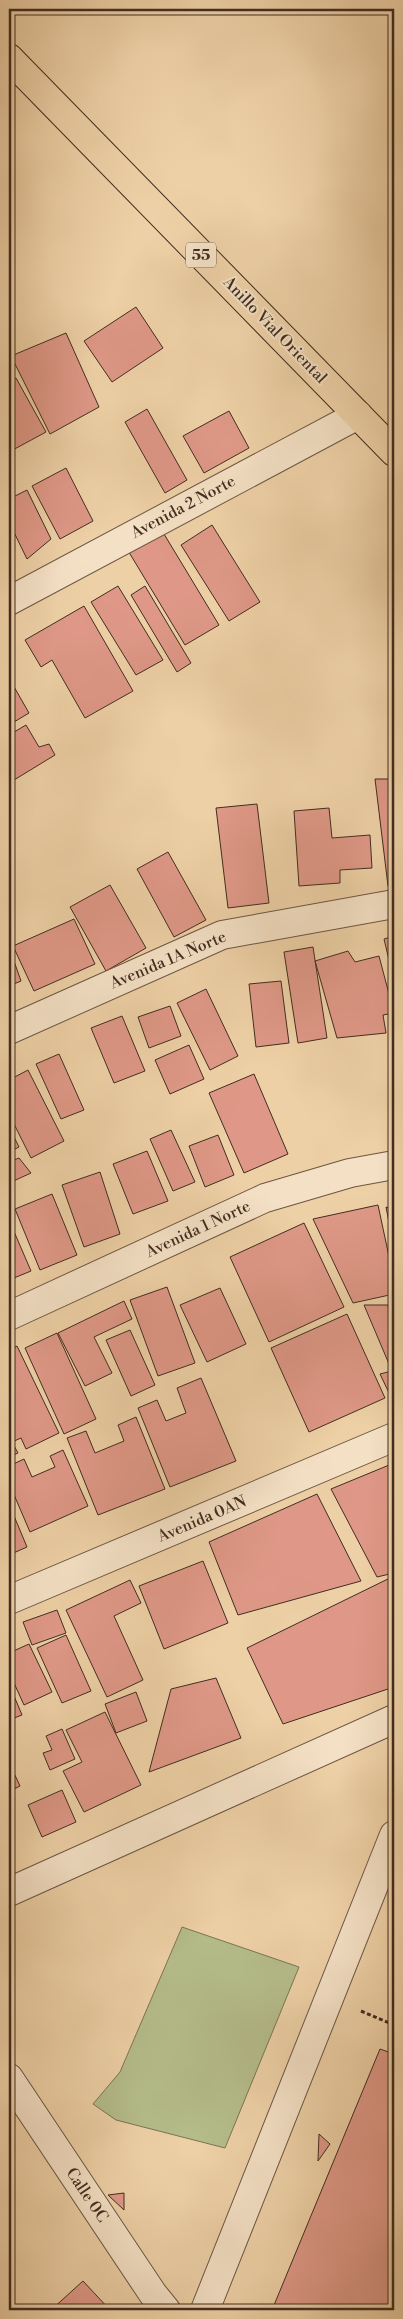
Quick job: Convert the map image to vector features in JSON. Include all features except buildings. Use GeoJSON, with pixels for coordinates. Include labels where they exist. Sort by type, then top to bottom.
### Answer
{"type":"FeatureCollection","features":[{"type":"Feature","properties":{"kind":"highway","name":"Anillo Vial Oriental"},"geometry":{"type":"LineString","coordinates":[[9,58],[394,452]]}},
{"type":"Feature","properties":{"kind":"street","name":"Avenida 2 Norte"},"geometry":{"type":"LineString","coordinates":[[9,601],[358,415]]}},
{"type":"Feature","properties":{"kind":"street","name":"Avenida 1A Norte"},"geometry":{"type":"LineString","coordinates":[[9,1030],[222,935],[394,904]]}},
{"type":"Feature","properties":{"kind":"street","name":"Avenida 1 Norte"},"geometry":{"type":"LineString","coordinates":[[9,1316],[265,1198],[350,1173],[394,1165]]}},
{"type":"Feature","properties":{"kind":"street","name":"Avenida 0AN"},"geometry":{"type":"LineString","coordinates":[[9,1600],[394,1437]]}},
{"type":"Feature","properties":{"kind":"street"},"geometry":{"type":"LineString","coordinates":[[9,1892],[394,1719]]}},
{"type":"Feature","properties":{"kind":"street"},"geometry":{"type":"LineString","coordinates":[[205,2310],[394,1835]]}},
{"type":"Feature","properties":{"kind":"street","name":"Calle 0C"},"geometry":{"type":"LineString","coordinates":[[9,2078],[166,2310]]}},
{"type":"Feature","properties":{"kind":"green space"},"geometry":{"type":"Polygon","coordinates":[[[182,1927],[299,1967],[225,2148],[116,2120],[93,2104],[120,2072],[182,1927]]]}}]}
